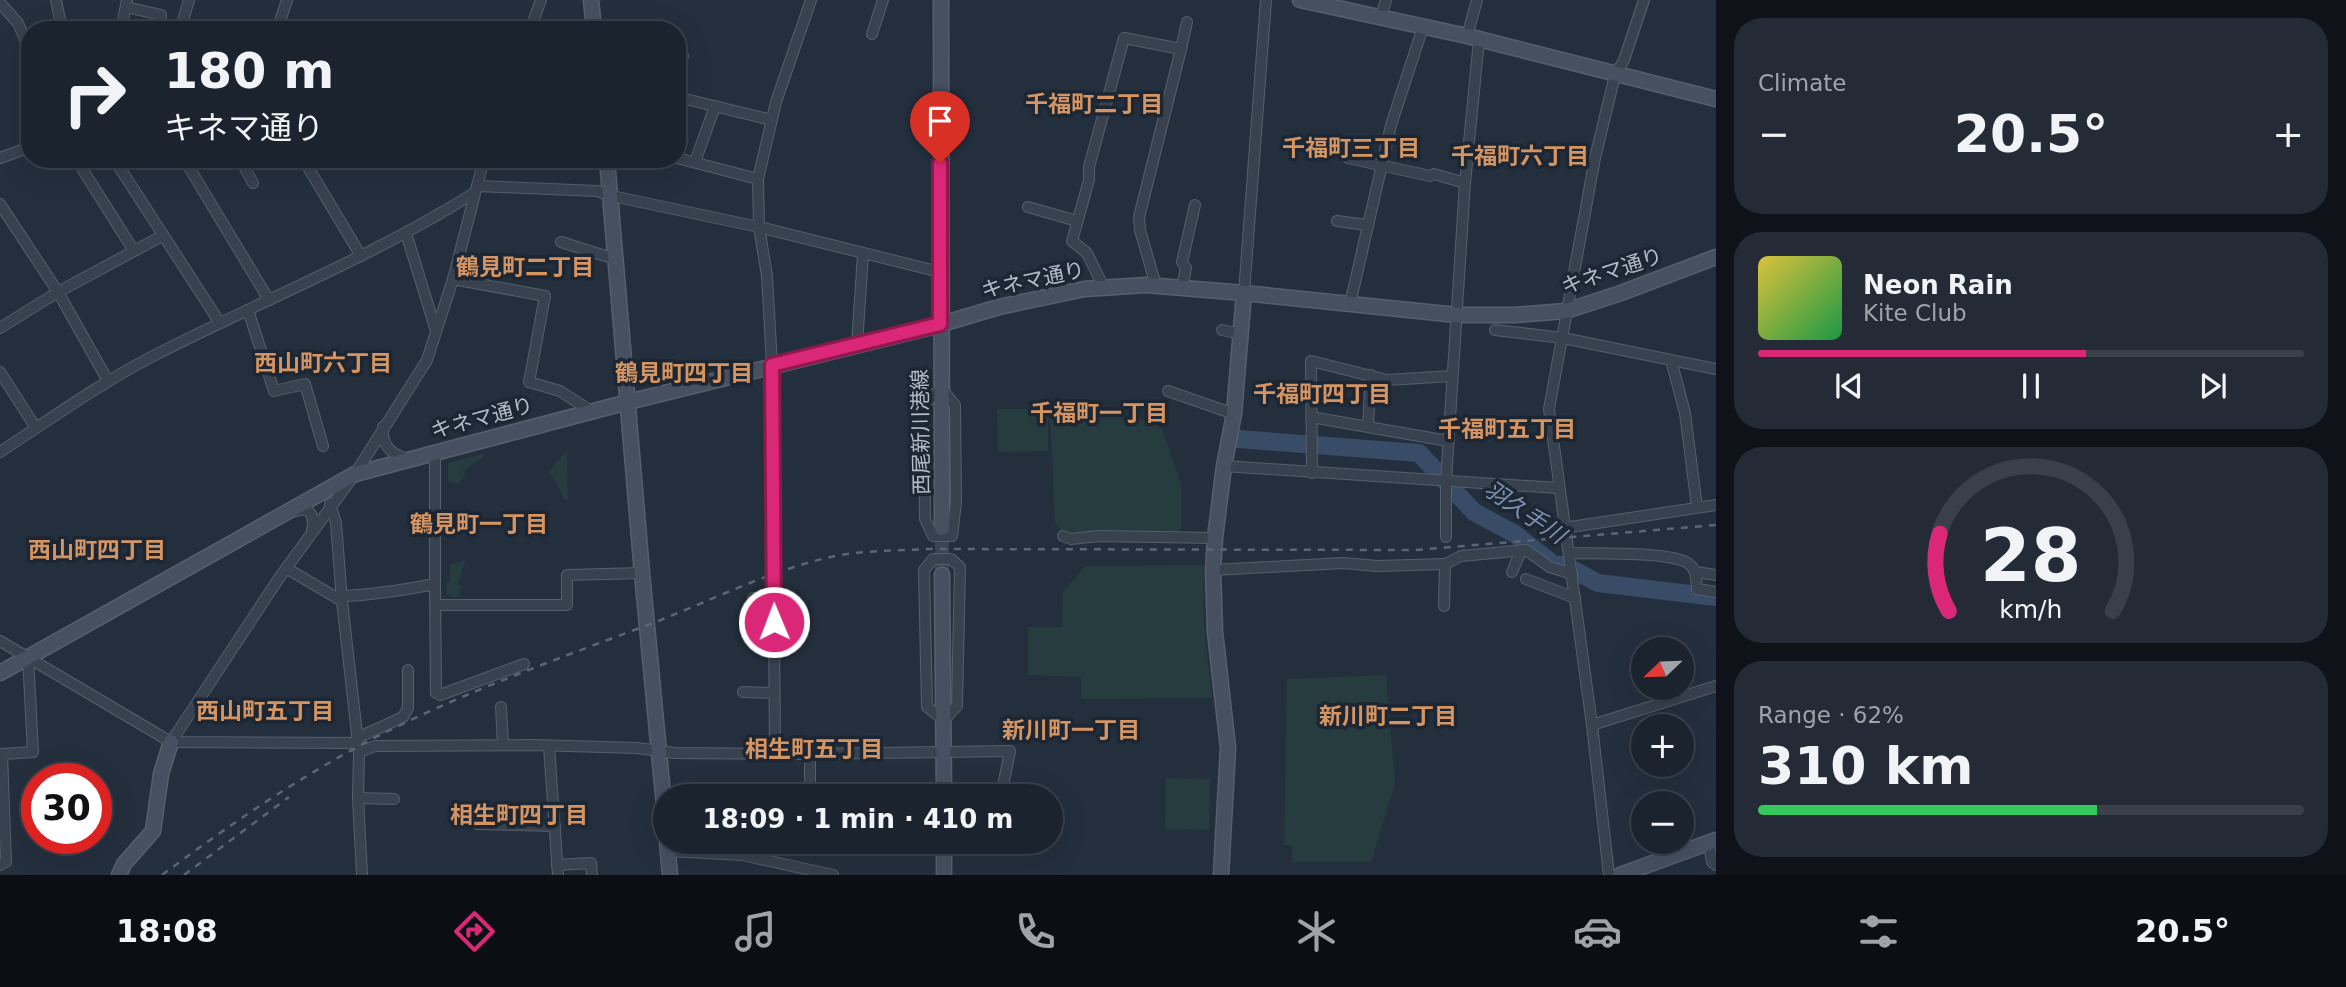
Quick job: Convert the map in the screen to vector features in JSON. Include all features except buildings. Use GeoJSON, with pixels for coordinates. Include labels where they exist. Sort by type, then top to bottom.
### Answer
{"type":"FeatureCollection","features":[{"type":"Feature","properties":{"kind":"street"},"geometry":{"type":"LineString","coordinates":[[56,0],[60,21]]}},
{"type":"Feature","properties":{"kind":"street"},"geometry":{"type":"LineString","coordinates":[[183,21],[189,0]]}},
{"type":"Feature","properties":{"kind":"street"},"geometry":{"type":"LineString","coordinates":[[280,21],[287,0]]}},
{"type":"Feature","properties":{"kind":"street"},"geometry":{"type":"LineString","coordinates":[[533,21],[541,0]]}},
{"type":"Feature","properties":{"kind":"street"},"geometry":{"type":"LineString","coordinates":[[591,0],[593,21]]}},
{"type":"Feature","properties":{"kind":"street"},"geometry":{"type":"LineString","coordinates":[[775,752],[772,365],[767,276],[759,227],[758,179],[772,120],[811,0]]}},
{"type":"Feature","properties":{"kind":"street"},"geometry":{"type":"LineString","coordinates":[[872,34],[883,0]]}},
{"type":"Feature","properties":{"kind":"street","name":"西尾新川港線"},"geometry":{"type":"LineString","coordinates":[[941,0],[942,528]]}},
{"type":"Feature","properties":{"kind":"street"},"geometry":{"type":"LineString","coordinates":[[1221,875],[1228,748],[1215,632],[1213,570],[1224,466],[1234,414],[1266,0]]}},
{"type":"Feature","properties":{"kind":"street"},"geometry":{"type":"LineString","coordinates":[[1300,0],[1473,38],[1716,99]]}},
{"type":"Feature","properties":{"kind":"street"},"geometry":{"type":"LineString","coordinates":[[1381,17],[1386,0]]}},
{"type":"Feature","properties":{"kind":"street"},"geometry":{"type":"LineString","coordinates":[[1446,537],[1448,441],[1477,0]]}},
{"type":"Feature","properties":{"kind":"street"},"geometry":{"type":"LineString","coordinates":[[1609,875],[1592,724],[1549,409],[1595,158],[1615,75],[1624,60],[1644,0]]}},
{"type":"Feature","properties":{"kind":"street"},"geometry":{"type":"LineString","coordinates":[[0,3],[5,14],[18,23],[21,30]]}},
{"type":"Feature","properties":{"kind":"street"},"geometry":{"type":"LineString","coordinates":[[126,4],[161,15],[160,21]]}},
{"type":"Feature","properties":{"kind":"street"},"geometry":{"type":"LineString","coordinates":[[1156,286],[1140,230],[1139,217],[1187,22]]}},
{"type":"Feature","properties":{"kind":"street"},"geometry":{"type":"LineString","coordinates":[[1350,304],[1391,125],[1423,27]]}},
{"type":"Feature","properties":{"kind":"street"},"geometry":{"type":"LineString","coordinates":[[1104,288],[1087,253],[1072,241],[1124,38],[1181,49]]}},
{"type":"Feature","properties":{"kind":"street"},"geometry":{"type":"LineString","coordinates":[[686,99],[772,120]]}},
{"type":"Feature","properties":{"kind":"street"},"geometry":{"type":"LineString","coordinates":[[695,162],[715,106]]}},
{"type":"Feature","properties":{"kind":"street"},"geometry":{"type":"LineString","coordinates":[[0,158],[21,150]]}},
{"type":"Feature","properties":{"kind":"street"},"geometry":{"type":"LineString","coordinates":[[1348,158],[1465,183]]}},
{"type":"Feature","properties":{"kind":"street"},"geometry":{"type":"LineString","coordinates":[[686,160],[758,179]]}},
{"type":"Feature","properties":{"kind":"street"},"geometry":{"type":"LineString","coordinates":[[82,168],[134,251]]}},
{"type":"Feature","properties":{"kind":"street"},"geometry":{"type":"LineString","coordinates":[[120,168],[220,323]]}},
{"type":"Feature","properties":{"kind":"street"},"geometry":{"type":"LineString","coordinates":[[189,168],[269,300]]}},
{"type":"Feature","properties":{"kind":"street"},"geometry":{"type":"LineString","coordinates":[[245,168],[253,183]]}},
{"type":"Feature","properties":{"kind":"street"},"geometry":{"type":"LineString","coordinates":[[308,168],[361,256]]}},
{"type":"Feature","properties":{"kind":"street"},"geometry":{"type":"LineString","coordinates":[[119,875],[124,864],[153,831],[161,774],[171,742],[286,568],[330,504],[355,474],[427,360],[453,279],[482,168]]}},
{"type":"Feature","properties":{"kind":"street"},"geometry":{"type":"LineString","coordinates":[[608,168],[663,784]]}},
{"type":"Feature","properties":{"kind":"street"},"geometry":{"type":"LineString","coordinates":[[0,452],[108,381],[220,323],[406,233],[476,189],[597,191],[759,227],[940,272]]}},
{"type":"Feature","properties":{"kind":"street"},"geometry":{"type":"LineString","coordinates":[[0,204],[58,292],[108,381]]}},
{"type":"Feature","properties":{"kind":"street"},"geometry":{"type":"LineString","coordinates":[[1182,288],[1186,268],[1182,262],[1195,205]]}},
{"type":"Feature","properties":{"kind":"street"},"geometry":{"type":"LineString","coordinates":[[1028,207],[1077,221]]}},
{"type":"Feature","properties":{"kind":"street"},"geometry":{"type":"LineString","coordinates":[[1336,221],[1367,225]]}},
{"type":"Feature","properties":{"kind":"street"},"geometry":{"type":"LineString","coordinates":[[406,233],[436,332]]}},
{"type":"Feature","properties":{"kind":"street"},"geometry":{"type":"LineString","coordinates":[[0,328],[58,292],[162,236]]}},
{"type":"Feature","properties":{"kind":"street"},"geometry":{"type":"LineString","coordinates":[[561,242],[615,259]]}},
{"type":"Feature","properties":{"kind":"street"},"geometry":{"type":"LineString","coordinates":[[857,345],[863,254]]}},
{"type":"Feature","properties":{"kind":"street","name":"キネマ通り"},"geometry":{"type":"LineString","coordinates":[[0,673],[355,474],[999,307],[1084,289],[1156,286],[1457,315],[1515,315],[1566,311],[1716,257]]}},
{"type":"Feature","properties":{"kind":"street"},"geometry":{"type":"LineString","coordinates":[[453,279],[545,296],[529,382],[560,391],[591,411]]}},
{"type":"Feature","properties":{"kind":"street"},"geometry":{"type":"LineString","coordinates":[[248,310],[274,391],[305,383],[323,446]]}},
{"type":"Feature","properties":{"kind":"street"},"geometry":{"type":"LineString","coordinates":[[1222,330],[1241,334]]}},
{"type":"Feature","properties":{"kind":"street"},"geometry":{"type":"LineString","coordinates":[[1496,330],[1563,338],[1716,369]]}},
{"type":"Feature","properties":{"kind":"street"},"geometry":{"type":"LineString","coordinates":[[1312,473],[1311,360],[1387,380],[1452,376]]}},
{"type":"Feature","properties":{"kind":"street"},"geometry":{"type":"LineString","coordinates":[[1671,360],[1685,413],[1697,507]]}},
{"type":"Feature","properties":{"kind":"street"},"geometry":{"type":"LineString","coordinates":[[0,372],[36,428]]}},
{"type":"Feature","properties":{"kind":"street"},"geometry":{"type":"LineString","coordinates":[[1368,425],[1371,375]]}},
{"type":"Feature","properties":{"kind":"street"},"geometry":{"type":"LineString","coordinates":[[941,388],[956,405],[956,503],[952,536],[933,536],[925,520],[924,405],[941,388]]}},
{"type":"Feature","properties":{"kind":"street"},"geometry":{"type":"LineString","coordinates":[[1168,391],[1234,414]]}},
{"type":"Feature","properties":{"kind":"street"},"geometry":{"type":"LineString","coordinates":[[1311,417],[1448,441]]}},
{"type":"Feature","properties":{"kind":"street"},"geometry":{"type":"LineString","coordinates":[[383,426],[383,438],[390,451],[407,459]]}},
{"type":"Feature","properties":{"kind":"street"},"geometry":{"type":"LineString","coordinates":[[435,452],[436,693],[440,695],[524,664]]}},
{"type":"Feature","properties":{"kind":"street"},"geometry":{"type":"LineString","coordinates":[[1224,466],[1558,488]]}},
{"type":"Feature","properties":{"kind":"street"},"geometry":{"type":"LineString","coordinates":[[330,504],[336,523],[358,744],[362,875]]}},
{"type":"Feature","properties":{"kind":"street"},"geometry":{"type":"LineString","coordinates":[[1564,528],[1716,505]]}},
{"type":"Feature","properties":{"kind":"street"},"geometry":{"type":"LineString","coordinates":[[284,514],[300,509],[307,510],[314,519],[311,533]]}},
{"type":"Feature","properties":{"kind":"street"},"geometry":{"type":"LineString","coordinates":[[1063,536],[1215,538]]}},
{"type":"Feature","properties":{"kind":"street"},"geometry":{"type":"LineString","coordinates":[[1213,570],[1343,563],[1377,566],[1445,564],[1461,556],[1526,550],[1550,567],[1572,574]]}},
{"type":"Feature","properties":{"kind":"street"},"geometry":{"type":"LineString","coordinates":[[1512,572],[1521,551]]}},
{"type":"Feature","properties":{"kind":"street"},"geometry":{"type":"LineString","coordinates":[[1569,553],[1671,556],[1688,563],[1696,572],[1716,576]]}},
{"type":"Feature","properties":{"kind":"street"},"geometry":{"type":"LineString","coordinates":[[933,559],[951,559],[960,567],[957,706],[944,720],[927,707],[924,570],[933,559]]}},
{"type":"Feature","properties":{"kind":"street"},"geometry":{"type":"LineString","coordinates":[[1444,606],[1445,564]]}},
{"type":"Feature","properties":{"kind":"street"},"geometry":{"type":"LineString","coordinates":[[286,568],[342,599],[435,584]]}},
{"type":"Feature","properties":{"kind":"street"},"geometry":{"type":"LineString","coordinates":[[1696,572],[1697,589],[1716,593]]}},
{"type":"Feature","properties":{"kind":"street"},"geometry":{"type":"LineString","coordinates":[[436,605],[567,605],[567,575],[642,573]]}},
{"type":"Feature","properties":{"kind":"street"},"geometry":{"type":"LineString","coordinates":[[942,575],[944,784]]}},
{"type":"Feature","properties":{"kind":"street"},"geometry":{"type":"LineString","coordinates":[[1526,579],[1575,598]]}},
{"type":"Feature","properties":{"kind":"street"},"geometry":{"type":"LineString","coordinates":[[753,598],[773,598]]}},
{"type":"Feature","properties":{"kind":"street"},"geometry":{"type":"LineString","coordinates":[[0,641],[171,742],[375,746],[503,745],[810,754],[1010,751],[1003,784]]}},
{"type":"Feature","properties":{"kind":"street"},"geometry":{"type":"LineString","coordinates":[[3,863],[2,754],[33,752],[29,657]]}},
{"type":"Feature","properties":{"kind":"street"},"geometry":{"type":"LineString","coordinates":[[358,744],[403,717],[408,708],[408,670]]}},
{"type":"Feature","properties":{"kind":"street"},"geometry":{"type":"LineString","coordinates":[[1592,724],[1716,686]]}},
{"type":"Feature","properties":{"kind":"street"},"geometry":{"type":"LineString","coordinates":[[743,692],[774,693]]}},
{"type":"Feature","properties":{"kind":"street"},"geometry":{"type":"LineString","coordinates":[[501,707],[503,745]]}},
{"type":"Feature","properties":{"kind":"street"},"geometry":{"type":"LineString","coordinates":[[549,746],[557,870],[591,863],[592,875]]}},
{"type":"Feature","properties":{"kind":"street"},"geometry":{"type":"LineString","coordinates":[[810,754],[810,784]]}},
{"type":"Feature","properties":{"kind":"street"},"geometry":{"type":"LineString","coordinates":[[358,798],[394,799]]}},
{"type":"Feature","properties":{"kind":"street"},"geometry":{"type":"LineString","coordinates":[[477,824],[555,826]]}},
{"type":"Feature","properties":{"kind":"street"},"geometry":{"type":"LineString","coordinates":[[1620,875],[1712,841],[1712,862],[1716,865]]}},
{"type":"Feature","properties":{"kind":"street"},"geometry":{"type":"LineString","coordinates":[[669,854],[670,875]]}},
{"type":"Feature","properties":{"kind":"street"},"geometry":{"type":"LineString","coordinates":[[735,854],[833,875]]}},
{"type":"Feature","properties":{"kind":"street"},"geometry":{"type":"LineString","coordinates":[[944,854],[944,875]]}},
{"type":"Feature","properties":{"kind":"green space"},"geometry":{"type":"Polygon","coordinates":[[[997,409],[1048,409],[1048,451],[998,452],[997,409]]]}},
{"type":"Feature","properties":{"kind":"green space"},"geometry":{"type":"Polygon","coordinates":[[[1076,409],[1150,421],[1162,429],[1181,484],[1181,535],[1064,533],[1055,523],[1050,410],[1076,409]]]}},
{"type":"Feature","properties":{"kind":"green space"},"geometry":{"type":"Polygon","coordinates":[[[567,451],[568,500],[564,499],[557,483],[548,472],[567,451]]]}},
{"type":"Feature","properties":{"kind":"green space"},"geometry":{"type":"Polygon","coordinates":[[[483,454],[484,457],[463,470],[465,476],[457,484],[448,481],[448,463],[483,454]]]}},
{"type":"Feature","properties":{"kind":"green space"},"geometry":{"type":"Polygon","coordinates":[[[466,560],[457,585],[460,586],[460,597],[450,597],[446,583],[450,580],[450,565],[466,560]]]}},
{"type":"Feature","properties":{"kind":"green space"},"geometry":{"type":"Polygon","coordinates":[[[1203,565],[1204,624],[1212,698],[1081,699],[1081,677],[1028,675],[1028,627],[1062,627],[1063,592],[1085,566],[1203,565]]]}},
{"type":"Feature","properties":{"kind":"green space"},"geometry":{"type":"Polygon","coordinates":[[[1386,675],[1395,783],[1371,862],[1292,862],[1292,845],[1284,845],[1287,679],[1386,675]]]}},
{"type":"Feature","properties":{"kind":"green space"},"geometry":{"type":"Polygon","coordinates":[[[1166,778],[1210,779],[1209,830],[1165,829],[1166,778]]]}},
{"type":"Feature","properties":{"kind":"waterway","name":"羽久手川"},"geometry":{"type":"LineString","coordinates":[[1238,439],[1419,453],[1474,512],[1515,534],[1553,564],[1566,566],[1598,583],[1716,597]]}},
{"type":"Feature","properties":{"kind":"tunnel"},"geometry":{"type":"LineString","coordinates":[[942,528],[942,575]]}},
{"type":"Feature","properties":{"kind":"railway"},"geometry":{"type":"LineString","coordinates":[[162,875],[277,795],[336,759],[429,711],[760,579],[838,555],[926,549],[1416,550],[1716,525]]}},
{"type":"Feature","properties":{"kind":"railway"},"geometry":{"type":"LineString","coordinates":[[184,875],[289,797]]}},
{"type":"Feature","properties":{"kind":"district","name":"千福町二丁目"},"geometry":{"type":"Point","coordinates":[1094,104]}},
{"type":"Feature","properties":{"kind":"district","name":"千福町三丁目"},"geometry":{"type":"Point","coordinates":[1351,148]}},
{"type":"Feature","properties":{"kind":"district","name":"千福町六丁目"},"geometry":{"type":"Point","coordinates":[1520,156]}},
{"type":"Feature","properties":{"kind":"district","name":"鶴見町二丁目"},"geometry":{"type":"Point","coordinates":[525,267]}},
{"type":"Feature","properties":{"kind":"district","name":"西山町六丁目"},"geometry":{"type":"Point","coordinates":[323,363]}},
{"type":"Feature","properties":{"kind":"district","name":"鶴見町四丁目"},"geometry":{"type":"Point","coordinates":[684,373]}},
{"type":"Feature","properties":{"kind":"district","name":"千福町四丁目"},"geometry":{"type":"Point","coordinates":[1322,394]}},
{"type":"Feature","properties":{"kind":"district","name":"千福町一丁目"},"geometry":{"type":"Point","coordinates":[1099,413]}},
{"type":"Feature","properties":{"kind":"district","name":"千福町五丁目"},"geometry":{"type":"Point","coordinates":[1507,429]}},
{"type":"Feature","properties":{"kind":"district","name":"鶴見町一丁目"},"geometry":{"type":"Point","coordinates":[479,524]}},
{"type":"Feature","properties":{"kind":"district","name":"西山町四丁目"},"geometry":{"type":"Point","coordinates":[97,550]}},
{"type":"Feature","properties":{"kind":"district","name":"西山町五丁目"},"geometry":{"type":"Point","coordinates":[265,711]}},
{"type":"Feature","properties":{"kind":"district","name":"新川町二丁目"},"geometry":{"type":"Point","coordinates":[1388,716]}},
{"type":"Feature","properties":{"kind":"district","name":"新川町一丁目"},"geometry":{"type":"Point","coordinates":[1071,730]}},
{"type":"Feature","properties":{"kind":"district","name":"相生町五丁目"},"geometry":{"type":"Point","coordinates":[814,749]}},
{"type":"Feature","properties":{"kind":"district","name":"相生町四丁目"},"geometry":{"type":"Point","coordinates":[519,815]}},
{"type":"Feature","properties":{"kind":"route"},"geometry":{"type":"LineString","coordinates":[[774,622],[772,365],[940,324],[940,163]]}}]}
